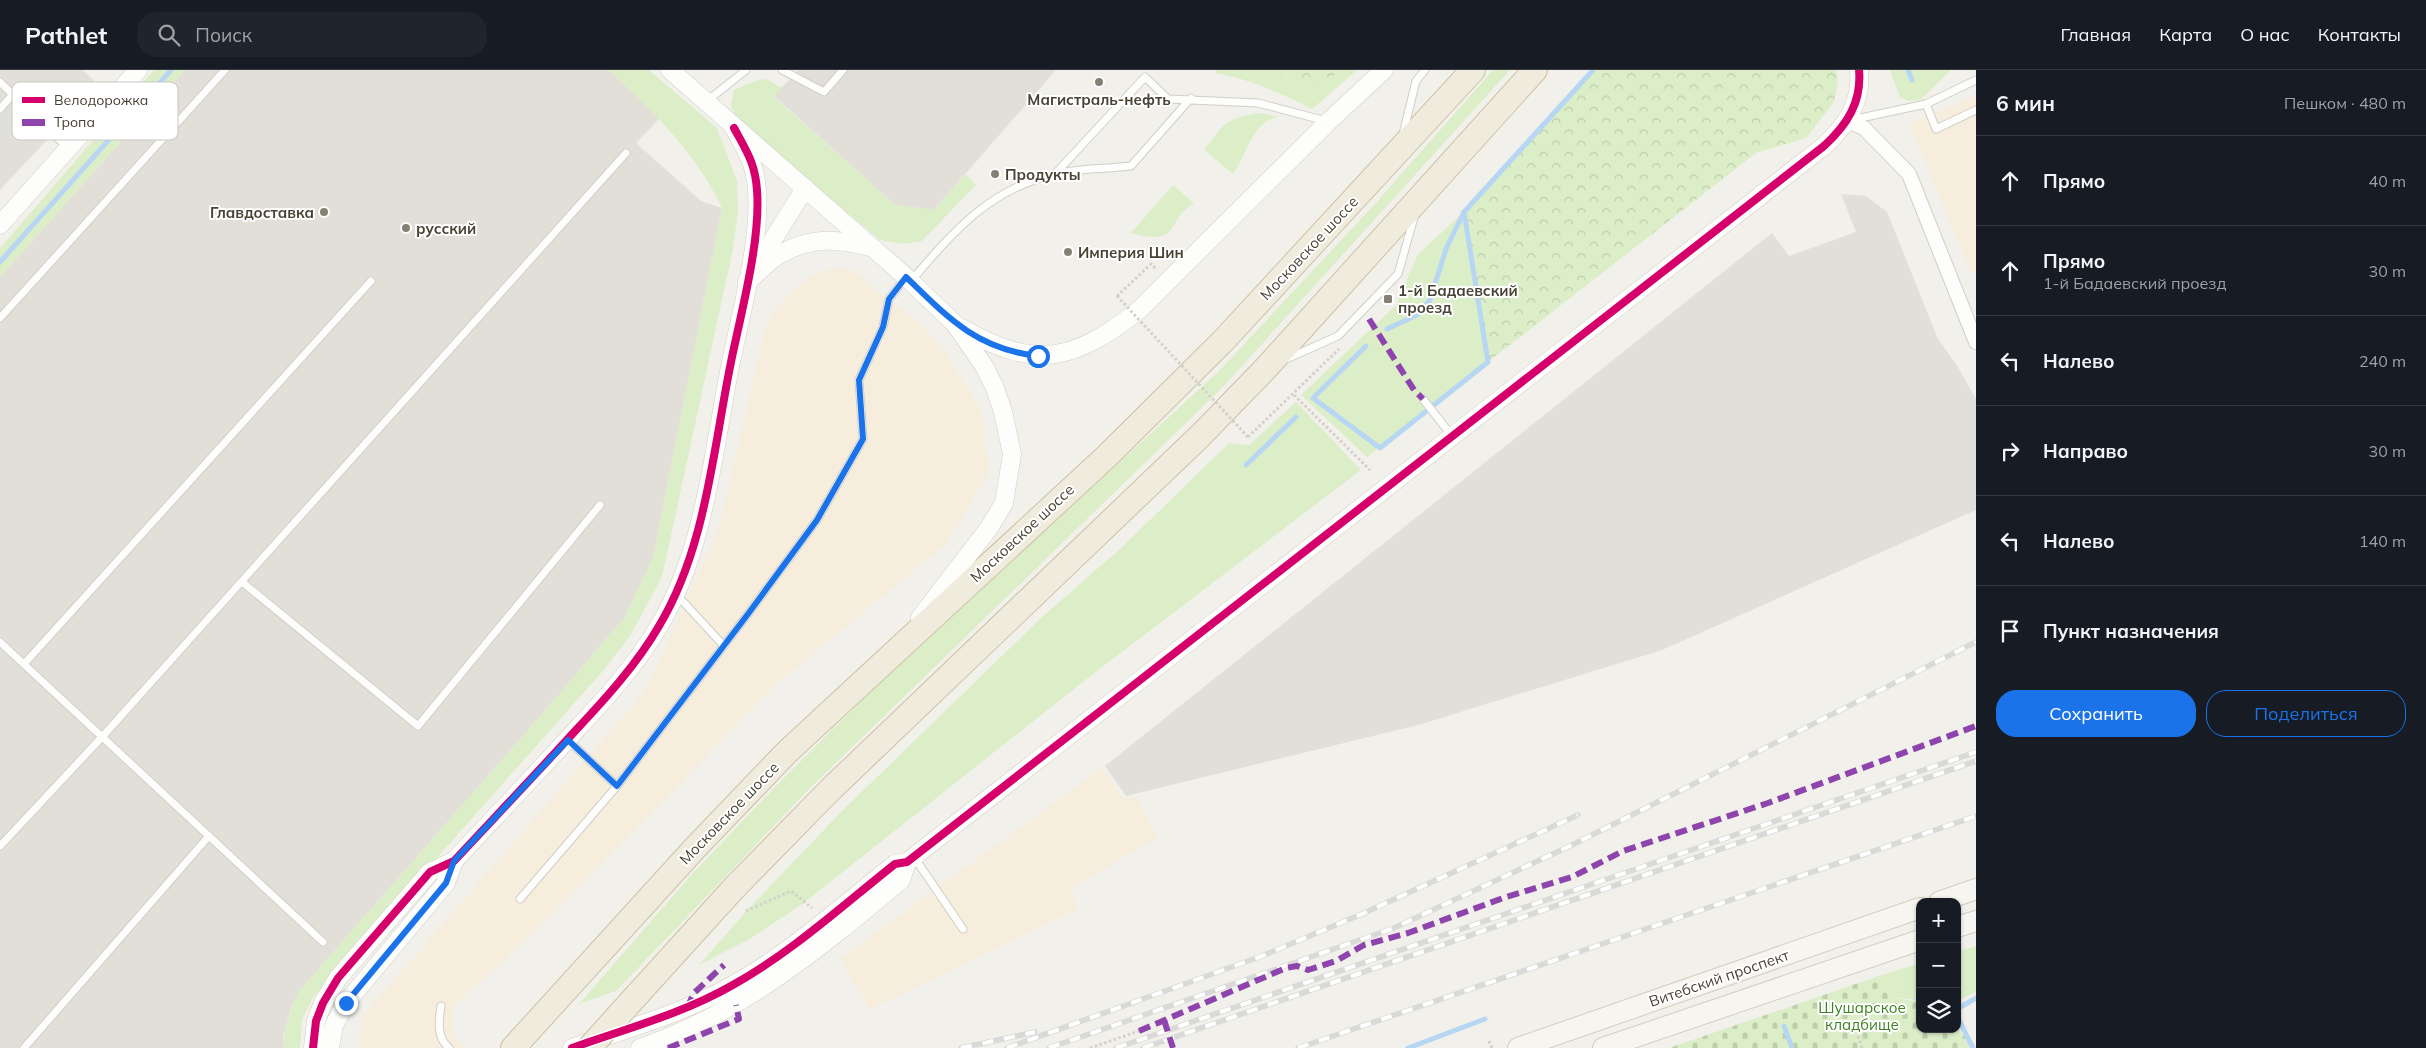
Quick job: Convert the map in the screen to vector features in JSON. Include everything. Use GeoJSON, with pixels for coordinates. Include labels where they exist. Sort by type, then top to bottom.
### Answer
{"type":"FeatureCollection","features":[{"type":"Feature","properties":{"kind":"highway","name":"Московское шоссе"},"geometry":{"type":"LineString","coordinates":[[513,1048],[786,752],[1107,456],[1216,348],[1473,70]]}},
{"type":"Feature","properties":{"kind":"highway"},"geometry":{"type":"LineString","coordinates":[[589,1048],[734,888],[831,789],[1200,436],[1266,368],[1535,70]]}},
{"type":"Feature","properties":{"kind":"main road"},"geometry":{"type":"LineString","coordinates":[[1950,898],[1976,889]]}},
{"type":"Feature","properties":{"kind":"main road","name":"Витебский проспект"},"geometry":{"type":"LineString","coordinates":[[1518,1048],[1550,1044],[1916,909]]}},
{"type":"Feature","properties":{"kind":"main road"},"geometry":{"type":"LineString","coordinates":[[1961,926],[1976,920]]}},
{"type":"Feature","properties":{"kind":"main road","name":"Витебский проспект"},"geometry":{"type":"LineString","coordinates":[[1603,1048],[1916,941]]}},
{"type":"Feature","properties":{"kind":"street"},"geometry":{"type":"LineString","coordinates":[[127,82],[138,70]]}},
{"type":"Feature","properties":{"kind":"street"},"geometry":{"type":"LineString","coordinates":[[670,70],[734,128],[874,248],[955,324],[984,366],[995,388],[1003,412],[1012,454],[1010,479],[1000,513],[895,650]]}},
{"type":"Feature","properties":{"kind":"street"},"geometry":{"type":"LineString","coordinates":[[955,324],[984,342],[1016,353],[1038,356],[1058,354],[1098,339],[1118,327],[1140,309],[1328,122],[1384,70]]}},
{"type":"Feature","properties":{"kind":"street"},"geometry":{"type":"LineString","coordinates":[[572,1048],[687,1008],[730,987],[762,968],[805,936],[895,864],[910,859],[1824,146],[1848,121],[1857,100],[1859,70]]}},
{"type":"Feature","properties":{"kind":"street"},"geometry":{"type":"LineString","coordinates":[[1848,121],[1864,128],[1908,174],[1976,342]]}},
{"type":"Feature","properties":{"kind":"street"},"geometry":{"type":"LineString","coordinates":[[312,1048],[316,1021],[323,1003],[338,978],[430,872],[454,861],[568,740],[628,671],[660,626],[690,557],[703,510],[747,282],[757,192],[754,163],[734,128]]}},
{"type":"Feature","properties":{"kind":"street"},"geometry":{"type":"LineString","coordinates":[[0,226],[75,140]]}},
{"type":"Feature","properties":{"kind":"street"},"geometry":{"type":"LineString","coordinates":[[747,282],[770,241],[805,188]]}},
{"type":"Feature","properties":{"kind":"street"},"geometry":{"type":"LineString","coordinates":[[747,282],[779,255],[816,241],[842,240],[874,248]]}},
{"type":"Feature","properties":{"kind":"street"},"geometry":{"type":"LineString","coordinates":[[640,1048],[700,1025],[768,986],[901,880],[910,859]]}},
{"type":"Feature","properties":{"kind":"street"},"geometry":{"type":"LineString","coordinates":[[330,1048],[334,1025],[346,1003],[446,883],[454,861]]}},
{"type":"Feature","properties":{"kind":"lane"},"geometry":{"type":"LineString","coordinates":[[178,121],[224,70]]}},
{"type":"Feature","properties":{"kind":"lane"},"geometry":{"type":"LineString","coordinates":[[706,102],[746,70]]}},
{"type":"Feature","properties":{"kind":"lane"},"geometry":{"type":"LineString","coordinates":[[782,70],[824,92],[843,70]]}},
{"type":"Feature","properties":{"kind":"lane"},"geometry":{"type":"LineString","coordinates":[[1399,150],[1416,80],[1425,70]]}},
{"type":"Feature","properties":{"kind":"lane"},"geometry":{"type":"LineString","coordinates":[[1055,174],[1145,77],[1168,99],[1191,98],[1258,103],[1328,122]]}},
{"type":"Feature","properties":{"kind":"lane"},"geometry":{"type":"LineString","coordinates":[[1848,121],[1926,104],[1976,80]]}},
{"type":"Feature","properties":{"kind":"lane"},"geometry":{"type":"LineString","coordinates":[[0,82],[12,93]]}},
{"type":"Feature","properties":{"kind":"lane"},"geometry":{"type":"LineString","coordinates":[[0,109],[12,95]]}},
{"type":"Feature","properties":{"kind":"lane"},"geometry":{"type":"LineString","coordinates":[[520,898],[617,786],[817,520],[863,439],[859,380],[883,327],[889,299],[979,208],[1006,191],[1055,174],[1131,166],[1191,98]]}},
{"type":"Feature","properties":{"kind":"lane"},"geometry":{"type":"LineString","coordinates":[[1926,104],[1936,129],[1976,110]]}},
{"type":"Feature","properties":{"kind":"lane"},"geometry":{"type":"LineString","coordinates":[[60,140],[68,148]]}},
{"type":"Feature","properties":{"kind":"lane"},"geometry":{"type":"LineString","coordinates":[[0,318],[161,140]]}},
{"type":"Feature","properties":{"kind":"lane"},"geometry":{"type":"LineString","coordinates":[[0,846],[102,737],[626,153]]}},
{"type":"Feature","properties":{"kind":"lane"},"geometry":{"type":"LineString","coordinates":[[1266,368],[1338,336],[1398,274],[1420,197]]}},
{"type":"Feature","properties":{"kind":"lane"},"geometry":{"type":"LineString","coordinates":[[24,664],[371,281]]}},
{"type":"Feature","properties":{"kind":"lane"},"geometry":{"type":"LineString","coordinates":[[1423,400],[1452,436]]}},
{"type":"Feature","properties":{"kind":"lane"},"geometry":{"type":"LineString","coordinates":[[242,582],[418,726],[600,505]]}},
{"type":"Feature","properties":{"kind":"lane"},"geometry":{"type":"LineString","coordinates":[[675,593],[724,646]]}},
{"type":"Feature","properties":{"kind":"lane"},"geometry":{"type":"LineString","coordinates":[[0,642],[323,942]]}},
{"type":"Feature","properties":{"kind":"lane"},"geometry":{"type":"LineString","coordinates":[[568,740],[617,786]]}},
{"type":"Feature","properties":{"kind":"lane"},"geometry":{"type":"LineString","coordinates":[[24,1048],[209,836]]}},
{"type":"Feature","properties":{"kind":"lane"},"geometry":{"type":"LineString","coordinates":[[910,859],[963,929]]}},
{"type":"Feature","properties":{"kind":"lane"},"geometry":{"type":"LineString","coordinates":[[440,1006],[438,1024],[443,1043],[448,1048]]}},
{"type":"Feature","properties":{"kind":"path"},"geometry":{"type":"LineString","coordinates":[[1151,264],[1117,296],[1248,437],[1286,403]]}},
{"type":"Feature","properties":{"kind":"path"},"geometry":{"type":"LineString","coordinates":[[1294,395],[1370,470]]}},
{"type":"Feature","properties":{"kind":"path"},"geometry":{"type":"LineString","coordinates":[[746,912],[791,891],[812,908]]}},
{"type":"Feature","properties":{"kind":"path"},"geometry":{"type":"LineString","coordinates":[[1090,1048],[1139,1031]]}},
{"type":"Feature","properties":{"kind":"path"},"geometry":{"type":"LineString","coordinates":[[1858,1036],[1862,1048]]}},
{"type":"Feature","properties":{"kind":"path"},"geometry":{"type":"LineString","coordinates":[[1489,1042],[1492,1048]]}},
{"type":"Feature","properties":{"kind":"shaded area"},"geometry":{"type":"Polygon","coordinates":[[[0,70],[83,70],[95,82],[12,82],[12,140],[47,140],[0,190],[0,70]]]}},
{"type":"Feature","properties":{"kind":"shaded area"},"geometry":{"type":"Polygon","coordinates":[[[185,70],[609,70],[660,118],[636,143],[701,201],[722,208],[653,558],[624,618],[300,990],[290,1011],[283,1037],[284,1048],[0,1048],[0,277],[122,140],[178,140],[178,82],[174,82],[185,70]]]}},
{"type":"Feature","properties":{"kind":"shaded area"},"geometry":{"type":"Polygon","coordinates":[[[798,70],[1056,70],[934,210],[895,205],[774,96],[798,70]]]}},
{"type":"Feature","properties":{"kind":"shaded area"},"geometry":{"type":"Polygon","coordinates":[[[1976,96],[1976,271],[1971,272],[1909,124],[1976,96]]]}},
{"type":"Feature","properties":{"kind":"shaded area"},"geometry":{"type":"Polygon","coordinates":[[[0,106],[12,117],[13,140],[0,155],[0,106]]]}},
{"type":"Feature","properties":{"kind":"shaded area"},"geometry":{"type":"Polygon","coordinates":[[[1841,194],[1866,196],[1887,212],[1938,339],[1956,364],[1976,399],[1976,510],[1662,650],[1418,725],[1126,796],[1105,766],[1772,233],[1789,256],[1856,232],[1841,194]]]}},
{"type":"Feature","properties":{"kind":"shaded area"},"geometry":{"type":"Polygon","coordinates":[[[834,268],[853,270],[875,290],[920,323],[946,353],[981,410],[989,472],[947,543],[780,681],[547,919],[453,1008],[453,1035],[467,1048],[360,1048],[362,1017],[646,690],[719,527],[767,322],[793,290],[814,275],[834,268]]]}},
{"type":"Feature","properties":{"kind":"shaded area"},"geometry":{"type":"Polygon","coordinates":[[[1102,768],[1125,800],[1136,797],[1157,838],[1070,889],[1078,909],[870,1009],[840,959],[1102,768]]]}},
{"type":"Feature","properties":{"kind":"green space"},"geometry":{"type":"Polygon","coordinates":[[[154,70],[185,70],[174,82],[144,82],[154,70]]]}},
{"type":"Feature","properties":{"kind":"green space"},"geometry":{"type":"Polygon","coordinates":[[[609,70],[649,70],[717,128],[737,181],[738,211],[733,249],[662,577],[630,636],[602,672],[314,996],[302,1020],[300,1048],[284,1048],[288,1018],[300,990],[624,618],[653,558],[722,208],[700,169],[686,151],[642,101],[609,70]]]}},
{"type":"Feature","properties":{"kind":"green space"},"geometry":{"type":"Polygon","coordinates":[[[1217,70],[1284,70],[1293,80],[1304,84],[1317,84],[1330,81],[1336,70],[1357,70],[1312,109],[1265,87],[1215,73],[1217,70]]]}},
{"type":"Feature","properties":{"kind":"green space"},"geometry":{"type":"Polygon","coordinates":[[[1284,70],[1336,70],[1336,73],[1330,81],[1317,85],[1295,83],[1284,70]]]}},
{"type":"Feature","properties":{"kind":"green space"},"geometry":{"type":"Polygon","coordinates":[[[1493,70],[1510,70],[1223,387],[811,787],[616,991],[579,1004],[694,872],[777,785],[874,688],[1218,372],[1374,205],[1493,70]]]}},
{"type":"Feature","properties":{"kind":"green space"},"geometry":{"type":"Polygon","coordinates":[[[1593,70],[1836,70],[1838,81],[1834,102],[1806,138],[1756,153],[1488,362],[1464,212],[1593,70]]]}},
{"type":"Feature","properties":{"kind":"green space"},"geometry":{"type":"Polygon","coordinates":[[[1890,70],[1951,70],[1920,100],[1908,101],[1900,97],[1890,70]]]}},
{"type":"Feature","properties":{"kind":"green space"},"geometry":{"type":"Polygon","coordinates":[[[767,79],[782,88],[774,97],[895,205],[934,210],[966,174],[976,185],[922,241],[902,244],[880,240],[738,121],[731,106],[734,90],[755,81],[767,79]]]}},
{"type":"Feature","properties":{"kind":"green space"},"geometry":{"type":"Polygon","coordinates":[[[1259,113],[1279,117],[1270,119],[1257,131],[1233,174],[1204,150],[1226,124],[1232,120],[1259,113]]]}},
{"type":"Feature","properties":{"kind":"green space"},"geometry":{"type":"Polygon","coordinates":[[[93,140],[122,140],[0,277],[0,248],[93,140]]]}},
{"type":"Feature","properties":{"kind":"green space"},"geometry":{"type":"Polygon","coordinates":[[[1173,185],[1194,203],[1185,210],[1165,235],[1147,237],[1131,233],[1173,185]]]}},
{"type":"Feature","properties":{"kind":"green space"},"geometry":{"type":"Polygon","coordinates":[[[1464,212],[1488,362],[1367,457],[1301,395],[1396,305],[1418,254],[1464,212]]]}},
{"type":"Feature","properties":{"kind":"green space"},"geometry":{"type":"Polygon","coordinates":[[[1296,402],[1361,470],[1093,674],[801,905],[748,940],[699,965],[752,905],[843,810],[1042,617],[1120,549],[1229,443],[1249,445],[1296,402]]]}},
{"type":"Feature","properties":{"kind":"green space"},"geometry":{"type":"Polygon","coordinates":[[[1976,946],[1976,992],[1961,999],[1961,988],[1961,951],[1976,946]]]}},
{"type":"Feature","properties":{"kind":"green space"},"geometry":{"type":"Polygon","coordinates":[[[1916,964],[1916,1000],[1889,997],[1879,976],[1916,964]]]}},
{"type":"Feature","properties":{"kind":"green space","name":"Шушарское кладбище"},"geometry":{"type":"Polygon","coordinates":[[[1879,976],[1889,997],[1916,1001],[1916,1033],[1961,1032],[1973,1048],[1669,1048],[1879,976]]]}},
{"type":"Feature","properties":{"kind":"waterway"},"geometry":{"type":"LineString","coordinates":[[160,82],[171,70]]}},
{"type":"Feature","properties":{"kind":"waterway"},"geometry":{"type":"LineString","coordinates":[[1387,329],[1417,315],[1430,300],[1446,249],[1464,212],[1593,70]]}},
{"type":"Feature","properties":{"kind":"waterway"},"geometry":{"type":"LineString","coordinates":[[1908,70],[1912,80]]}},
{"type":"Feature","properties":{"kind":"waterway"},"geometry":{"type":"LineString","coordinates":[[0,262],[109,140]]}},
{"type":"Feature","properties":{"kind":"waterway"},"geometry":{"type":"LineString","coordinates":[[1366,346],[1313,398],[1380,448],[1488,362],[1464,212]]}},
{"type":"Feature","properties":{"kind":"waterway"},"geometry":{"type":"LineString","coordinates":[[1246,465],[1296,417]]}},
{"type":"Feature","properties":{"kind":"waterway"},"geometry":{"type":"LineString","coordinates":[[1961,1007],[1976,998]]}},
{"type":"Feature","properties":{"kind":"waterway"},"geometry":{"type":"LineString","coordinates":[[1408,1048],[1485,1019]]}},
{"type":"Feature","properties":{"kind":"waterway"},"geometry":{"type":"LineString","coordinates":[[1961,1024],[1973,1048]]}},
{"type":"Feature","properties":{"kind":"waterway"},"geometry":{"type":"LineString","coordinates":[[1784,1026],[1792,1048]]}},
{"type":"Feature","properties":{"kind":"railway"},"geometry":{"type":"LineString","coordinates":[[1049,1048],[1394,928],[1572,845],[1976,642]]}},
{"type":"Feature","properties":{"kind":"railway"},"geometry":{"type":"LineString","coordinates":[[1116,1048],[1976,752]]}},
{"type":"Feature","properties":{"kind":"railway"},"geometry":{"type":"LineString","coordinates":[[1143,1048],[1976,761]]}},
{"type":"Feature","properties":{"kind":"railway"},"geometry":{"type":"LineString","coordinates":[[1007,1048],[1262,956],[1362,914],[1578,815]]}},
{"type":"Feature","properties":{"kind":"railway"},"geometry":{"type":"LineString","coordinates":[[1298,1048],[1976,816]]}},
{"type":"Feature","properties":{"kind":"railway"},"geometry":{"type":"LineString","coordinates":[[961,1048],[1035,1032]]}},
{"type":"Feature","properties":{"kind":"marked path"},"geometry":{"type":"LineString","coordinates":[[1369,319],[1414,390],[1423,399]]}},
{"type":"Feature","properties":{"kind":"marked path"},"geometry":{"type":"LineString","coordinates":[[1139,1031],[1286,968],[1297,966],[1308,970],[1336,961],[1364,945],[1408,933],[1506,897],[1572,877],[1623,851],[1768,803],[1976,726]]}},
{"type":"Feature","properties":{"kind":"marked path"},"geometry":{"type":"LineString","coordinates":[[687,1008],[694,993],[724,965]]}},
{"type":"Feature","properties":{"kind":"marked path"},"geometry":{"type":"LineString","coordinates":[[668,1048],[739,1019],[736,1005]]}},
{"type":"Feature","properties":{"kind":"marked path"},"geometry":{"type":"LineString","coordinates":[[1164,1020],[1173,1048]]}},
{"type":"Feature","properties":{"kind":"cycle path"},"geometry":{"type":"LineString","coordinates":[[572,1048],[673,1013],[731,986],[795,944],[895,864],[907,862],[1824,146],[1840,130],[1851,112],[1858,92],[1859,70]]}},
{"type":"Feature","properties":{"kind":"cycle path"},"geometry":{"type":"LineString","coordinates":[[313,1048],[316,1021],[323,1003],[338,978],[430,872],[454,861],[610,693],[650,640],[675,596],[688,564],[706,498],[756,231],[757,190],[754,172],[750,158],[734,128]]}},
{"type":"Feature","properties":{"kind":"place","name":"Магистраль-нефть"},"geometry":{"type":"Point","coordinates":[1099,82]}},
{"type":"Feature","properties":{"kind":"place","name":"Продукты"},"geometry":{"type":"Point","coordinates":[995,174]}},
{"type":"Feature","properties":{"kind":"place","name":"Главдоставка"},"geometry":{"type":"Point","coordinates":[324,212]}},
{"type":"Feature","properties":{"kind":"place","name":"русский"},"geometry":{"type":"Point","coordinates":[406,228]}},
{"type":"Feature","properties":{"kind":"place","name":"Империя Шин"},"geometry":{"type":"Point","coordinates":[1068,252]}},
{"type":"Feature","properties":{"kind":"place","name":"1-й Бадаевский проезд"},"geometry":{"type":"Point","coordinates":[1388,299]}},
{"type":"Feature","properties":{"kind":"route"},"geometry":{"type":"LineString","coordinates":[[346,1003],[446,883],[454,861],[568,740],[617,786],[817,520],[863,439],[859,380],[883,327],[889,299],[906,277],[955,324],[984,342],[1016,353],[1038,356]]}}]}
